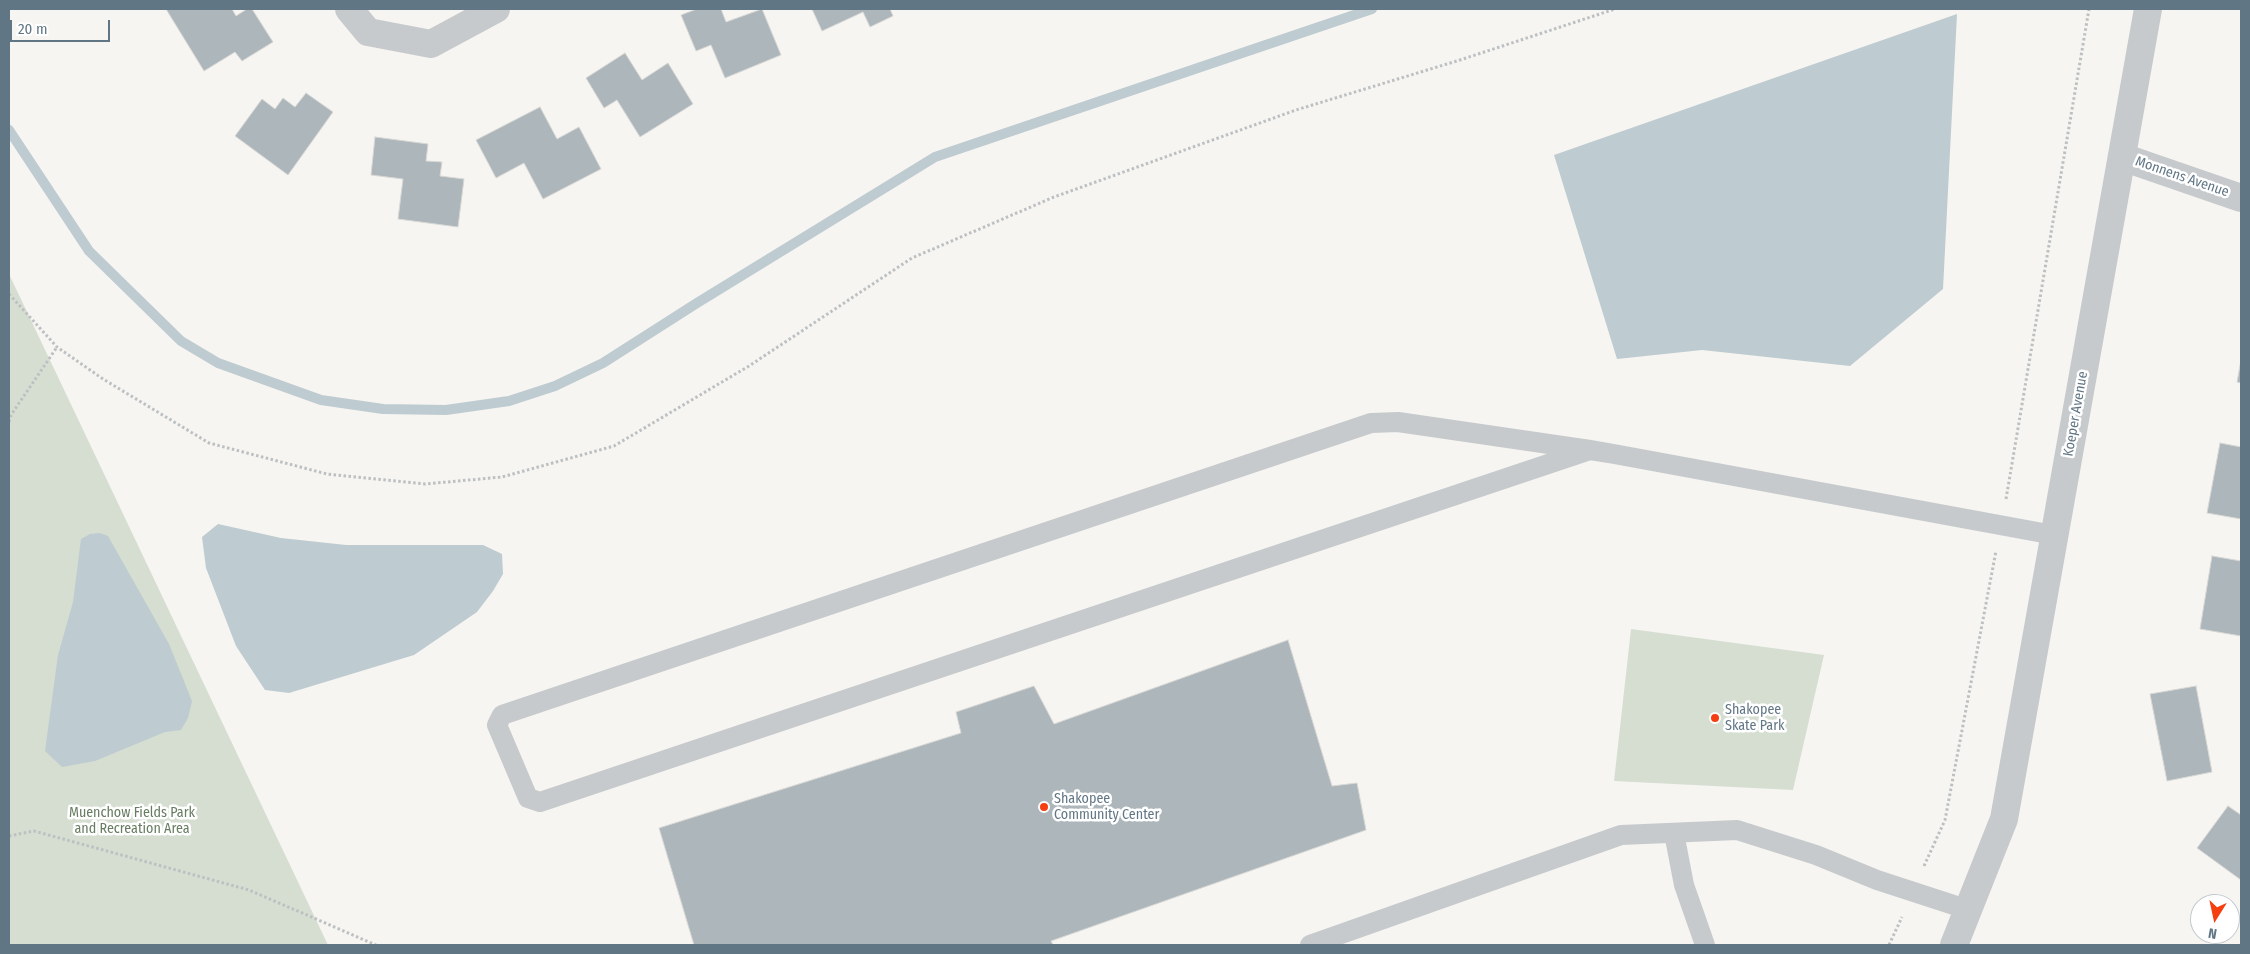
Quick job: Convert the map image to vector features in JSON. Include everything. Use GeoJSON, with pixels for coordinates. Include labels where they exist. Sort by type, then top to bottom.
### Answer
{"type":"FeatureCollection","features":[{"type":"Feature","properties":{"kind":"street"},"geometry":{"type":"LineString","coordinates":[[349,9],[368,32],[431,44],[496,9]]}},
{"type":"Feature","properties":{"kind":"street","name":"Koeper Avenue"},"geometry":{"type":"LineString","coordinates":[[1954,945],[2004,819],[2148,9]]}},
{"type":"Feature","properties":{"kind":"street","name":"Monnens Avenue"},"geometry":{"type":"LineString","coordinates":[[2122,157],[2241,198]]}},
{"type":"Feature","properties":{"kind":"lane"},"geometry":{"type":"LineString","coordinates":[[1590,450],[540,802],[528,798],[497,726],[502,715],[1371,423],[1398,422],[1590,450],[2054,535]]}},
{"type":"Feature","properties":{"kind":"lane"},"geometry":{"type":"LineString","coordinates":[[1310,945],[1621,835],[1737,830],[1816,855],[1913,892],[1969,910]]}},
{"type":"Feature","properties":{"kind":"lane"},"geometry":{"type":"LineString","coordinates":[[1674,833],[1684,885],[1705,945]]}},
{"type":"Feature","properties":{"kind":"path"},"geometry":{"type":"LineString","coordinates":[[9,294],[57,347],[103,379],[209,443],[327,474],[425,484],[502,477],[614,446],[749,366],[912,258],[1054,197],[1296,110],[1460,60],[1615,9]]}},
{"type":"Feature","properties":{"kind":"path"},"geometry":{"type":"LineString","coordinates":[[1889,945],[1945,820],[2001,525],[2090,9]]}},
{"type":"Feature","properties":{"kind":"path"},"geometry":{"type":"LineString","coordinates":[[9,422],[11,414],[57,347]]}},
{"type":"Feature","properties":{"kind":"path"},"geometry":{"type":"LineString","coordinates":[[9,836],[34,831],[249,890],[376,945]]}},
{"type":"Feature","properties":{"kind":"green space","name":"Muenchow Fields Park and Recreation Area"},"geometry":{"type":"Polygon","coordinates":[[[9,274],[328,945],[9,945],[9,274]]]}},
{"type":"Feature","properties":{"kind":"green space","name":"Shakopee Skate Park"},"geometry":{"type":"Polygon","coordinates":[[[1631,629],[1824,655],[1793,790],[1614,781],[1631,629]]]}},
{"type":"Feature","properties":{"kind":"shaded area"},"geometry":{"type":"Polygon","coordinates":[[[1957,14],[1943,289],[1850,366],[1702,350],[1617,359],[1554,155],[1957,14]]]}},
{"type":"Feature","properties":{"kind":"shaded area"},"geometry":{"type":"Polygon","coordinates":[[[218,524],[281,538],[346,545],[483,545],[502,554],[503,574],[477,612],[414,655],[289,693],[265,690],[236,646],[206,568],[202,537],[218,524]]]}},
{"type":"Feature","properties":{"kind":"shaded area"},"geometry":{"type":"Polygon","coordinates":[[[100,533],[108,536],[169,644],[192,701],[188,718],[181,730],[165,732],[95,761],[62,767],[45,751],[58,655],[73,602],[81,539],[90,534],[100,533]]]}},
{"type":"Feature","properties":{"kind":"building"},"geometry":{"type":"Polygon","coordinates":[[[166,9],[232,9],[236,16],[247,9],[252,9],[273,42],[242,61],[235,52],[204,71],[166,9]]]}},
{"type":"Feature","properties":{"kind":"building"},"geometry":{"type":"Polygon","coordinates":[[[697,9],[721,9],[726,22],[762,9],[781,55],[725,78],[711,45],[696,51],[681,15],[697,9]]]}},
{"type":"Feature","properties":{"kind":"building"},"geometry":{"type":"Polygon","coordinates":[[[812,9],[890,9],[893,16],[870,27],[863,12],[822,31],[812,9]]]}},
{"type":"Feature","properties":{"kind":"building"},"geometry":{"type":"Polygon","coordinates":[[[625,53],[642,80],[668,63],[693,104],[640,137],[617,100],[604,108],[586,78],[625,53]]]}},
{"type":"Feature","properties":{"kind":"building"},"geometry":{"type":"Polygon","coordinates":[[[306,93],[333,112],[288,175],[235,136],[262,99],[275,109],[283,98],[295,107],[306,93]]]}},
{"type":"Feature","properties":{"kind":"building"},"geometry":{"type":"Polygon","coordinates":[[[540,107],[557,139],[579,127],[601,169],[543,199],[524,163],[496,178],[476,140],[540,107]]]}},
{"type":"Feature","properties":{"kind":"building"},"geometry":{"type":"Polygon","coordinates":[[[375,137],[428,144],[426,161],[442,162],[440,176],[464,179],[458,227],[398,219],[403,179],[371,175],[375,137]]]}},
{"type":"Feature","properties":{"kind":"building"},"geometry":{"type":"Polygon","coordinates":[[[2241,360],[2241,383],[2237,382],[2241,360]]]}},
{"type":"Feature","properties":{"kind":"building"},"geometry":{"type":"Polygon","coordinates":[[[2220,443],[2241,447],[2241,519],[2207,513],[2220,443]]]}},
{"type":"Feature","properties":{"kind":"building"},"geometry":{"type":"Polygon","coordinates":[[[2212,556],[2241,561],[2241,636],[2200,629],[2212,556]]]}},
{"type":"Feature","properties":{"kind":"building","name":"Shakopee Community Center"},"geometry":{"type":"Polygon","coordinates":[[[1288,640],[1332,786],[1357,783],[1366,830],[1051,941],[1053,945],[694,945],[659,828],[961,733],[956,712],[1034,686],[1054,724],[1288,640]]]}},
{"type":"Feature","properties":{"kind":"building"},"geometry":{"type":"Polygon","coordinates":[[[2196,686],[2212,772],[2167,781],[2150,694],[2196,686]]]}},
{"type":"Feature","properties":{"kind":"building"},"geometry":{"type":"Polygon","coordinates":[[[2228,806],[2241,815],[2241,880],[2197,848],[2228,806]]]}},
{"type":"Feature","properties":{"kind":"waterway"},"geometry":{"type":"LineString","coordinates":[[9,130],[89,251],[181,341],[218,363],[321,400],[383,409],[446,410],[509,401],[555,386],[603,363],[935,157],[1372,9]]}},
{"type":"Feature","properties":{"kind":"place","name":"Shakopee Skate Park"},"geometry":{"type":"Point","coordinates":[1715,718]}},
{"type":"Feature","properties":{"kind":"place","name":"Shakopee Community Center"},"geometry":{"type":"Point","coordinates":[1044,807]}}]}
